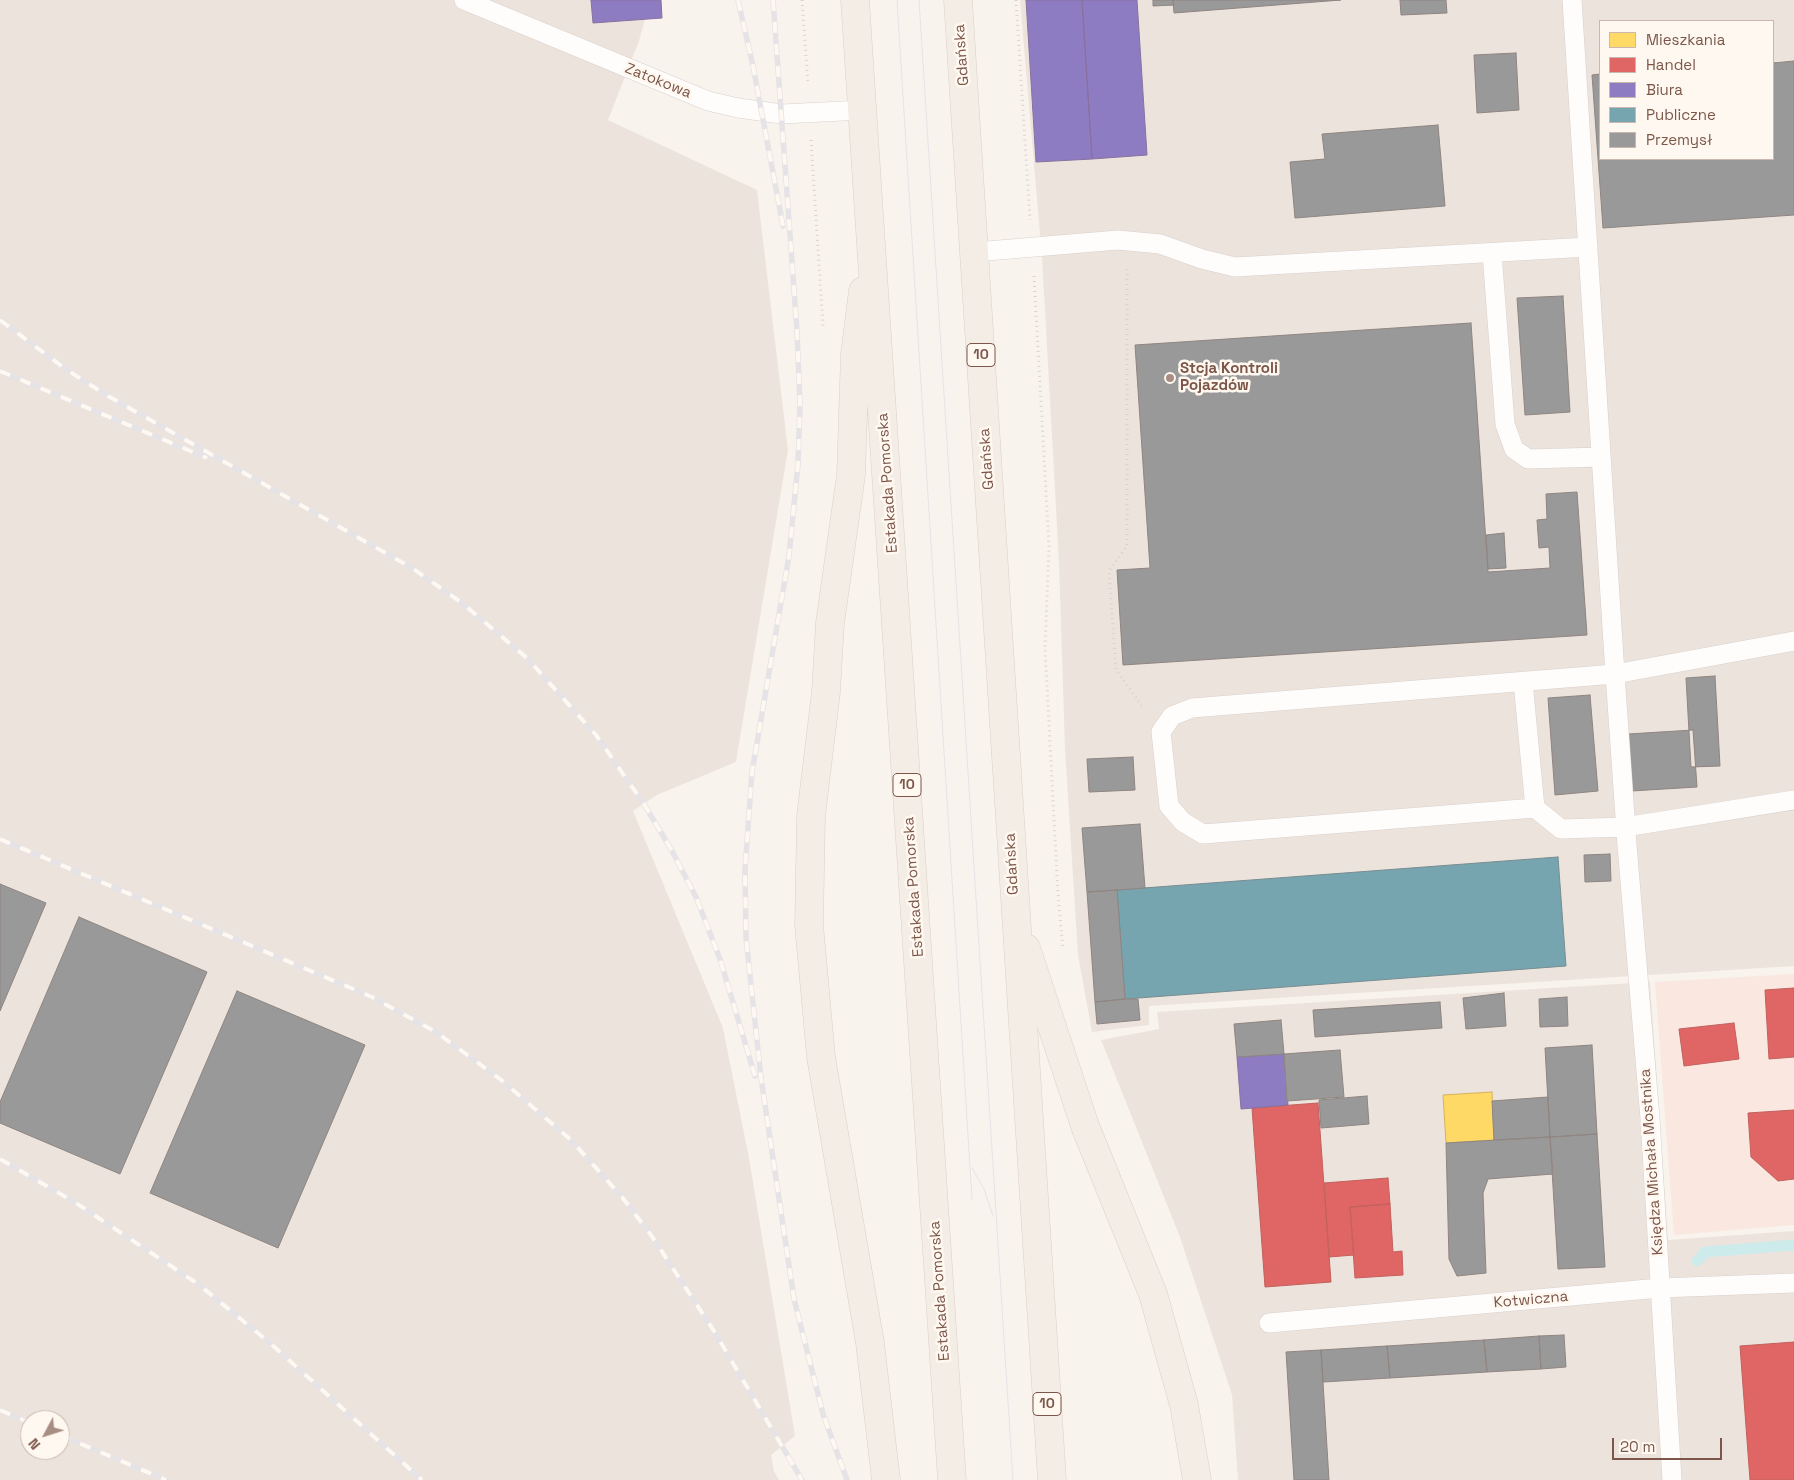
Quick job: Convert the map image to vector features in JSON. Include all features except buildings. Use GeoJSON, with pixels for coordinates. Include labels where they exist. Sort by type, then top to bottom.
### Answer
{"type":"FeatureCollection","features":[{"type":"Feature","properties":{"kind":"main road","name":"10"},"geometry":{"type":"LineString","coordinates":[[855,0],[871,235]]}},
{"type":"Feature","properties":{"kind":"main road","name":"Gdańska"},"geometry":{"type":"LineString","coordinates":[[958,0],[1015,919]]}},
{"type":"Feature","properties":{"kind":"main road","name":"Estakada Pomorska"},"geometry":{"type":"LineString","coordinates":[[871,235],[952,1480]]}},
{"type":"Feature","properties":{"kind":"main road"},"geometry":{"type":"LineString","coordinates":[[871,235],[855,354],[851,475],[830,624],[826,692],[811,816],[810,925],[821,1057],[870,1343],[886,1480]]}},
{"type":"Feature","properties":{"kind":"main road","name":"10"},"geometry":{"type":"LineString","coordinates":[[1015,919],[1052,1480]]}},
{"type":"Feature","properties":{"kind":"main road"},"geometry":{"type":"LineString","coordinates":[[1015,919],[1043,994],[1085,1126],[1153,1294],[1184,1405],[1197,1480]]}},
{"type":"Feature","properties":{"kind":"lane","name":"Zatokowa"},"geometry":{"type":"LineString","coordinates":[[464,0],[708,101],[762,112],[863,110]]}},
{"type":"Feature","properties":{"kind":"lane","name":"Księdza Michała Mostnika"},"geometry":{"type":"LineString","coordinates":[[1572,0],[1615,674],[1626,836],[1650,1118],[1672,1480]]}},
{"type":"Feature","properties":{"kind":"lane"},"geometry":{"type":"LineString","coordinates":[[975,252],[1127,241],[1160,244],[1202,259],[1235,267],[1588,247]]}},
{"type":"Feature","properties":{"kind":"lane"},"geometry":{"type":"LineString","coordinates":[[1492,252],[1505,424],[1514,449],[1528,459],[1601,457]]}},
{"type":"Feature","properties":{"kind":"lane"},"geometry":{"type":"LineString","coordinates":[[1794,641],[1615,674],[1192,708],[1172,716],[1161,732],[1170,806],[1183,822],[1204,834],[1535,808],[1561,829],[1626,836],[1794,800]]}},
{"type":"Feature","properties":{"kind":"lane"},"geometry":{"type":"LineString","coordinates":[[1523,682],[1535,808]]}},
{"type":"Feature","properties":{"kind":"lane","name":"Kotwiczna"},"geometry":{"type":"LineString","coordinates":[[1269,1323],[1660,1288],[1794,1283]]}},
{"type":"Feature","properties":{"kind":"path"},"geometry":{"type":"LineString","coordinates":[[802,0],[810,112]]}},
{"type":"Feature","properties":{"kind":"path"},"geometry":{"type":"LineString","coordinates":[[1016,0],[1039,346],[1049,546],[1046,656],[1058,895],[1064,950]]}},
{"type":"Feature","properties":{"kind":"path"},"geometry":{"type":"LineString","coordinates":[[1127,241],[1127,546],[1108,571],[1116,669],[1161,732]]}},
{"type":"Feature","properties":{"kind":"shaded area"},"geometry":{"type":"Polygon","coordinates":[[[0,0],[661,0],[662,18],[645,19],[639,41],[608,120],[757,190],[788,450],[736,762],[657,795],[633,811],[723,1028],[749,1158],[795,1436],[771,1455],[774,1471],[779,1480],[0,1480],[0,0]]]}},
{"type":"Feature","properties":{"kind":"shaded area"},"geometry":{"type":"Polygon","coordinates":[[[1020,0],[1794,0],[1794,966],[1149,1006],[1149,1025],[1092,1032],[1078,955],[1065,750],[1059,562],[1042,258],[1020,0]]]}},
{"type":"Feature","properties":{"kind":"shaded area"},"geometry":{"type":"Polygon","coordinates":[[[1794,974],[1794,1225],[1674,1235],[1655,982],[1794,974]]]}},
{"type":"Feature","properties":{"kind":"shaded area"},"geometry":{"type":"Polygon","coordinates":[[[1650,982],[1668,1240],[1794,1231],[1794,1480],[1238,1480],[1232,1395],[1180,1237],[1101,1040],[1159,1029],[1157,1012],[1650,982]]]}},
{"type":"Feature","properties":{"kind":"waterway"},"geometry":{"type":"LineString","coordinates":[[1697,1261],[1705,1252],[1794,1245]]}},
{"type":"Feature","properties":{"kind":"tram line"},"geometry":{"type":"LineString","coordinates":[[897,0],[972,1199]]}},
{"type":"Feature","properties":{"kind":"tram line"},"geometry":{"type":"LineString","coordinates":[[919,0],[1013,1480]]}},
{"type":"Feature","properties":{"kind":"tram line"},"geometry":{"type":"LineString","coordinates":[[972,1168],[984,1189],[993,1216]]}},
{"type":"Feature","properties":{"kind":"railway"},"geometry":{"type":"LineString","coordinates":[[738,0],[753,66],[783,226]]}},
{"type":"Feature","properties":{"kind":"railway"},"geometry":{"type":"LineString","coordinates":[[773,0],[797,331],[800,405],[798,464],[789,556],[752,772],[745,870],[746,938],[761,1078],[794,1299],[823,1414],[847,1480]]}},
{"type":"Feature","properties":{"kind":"railway"},"geometry":{"type":"LineString","coordinates":[[0,320],[67,370],[108,396],[412,568],[462,603],[527,658],[596,735],[644,804],[672,851],[696,897],[720,959],[755,1076]]}},
{"type":"Feature","properties":{"kind":"railway"},"geometry":{"type":"LineString","coordinates":[[0,371],[207,458]]}},
{"type":"Feature","properties":{"kind":"railway"},"geometry":{"type":"LineString","coordinates":[[0,839],[372,997],[436,1032],[500,1079],[571,1140],[622,1197],[651,1235],[714,1331],[802,1480]]}},
{"type":"Feature","properties":{"kind":"railway"},"geometry":{"type":"LineString","coordinates":[[0,1159],[76,1203],[198,1284],[270,1343],[422,1480]]}},
{"type":"Feature","properties":{"kind":"railway"},"geometry":{"type":"LineString","coordinates":[[0,1410],[20,1419]]}},
{"type":"Feature","properties":{"kind":"railway"},"geometry":{"type":"LineString","coordinates":[[70,1439],[166,1480]]}},
{"type":"Feature","properties":{"kind":"place","name":"Stcja Kontroli Pojazdów"},"geometry":{"type":"Point","coordinates":[1170,378]}}]}
